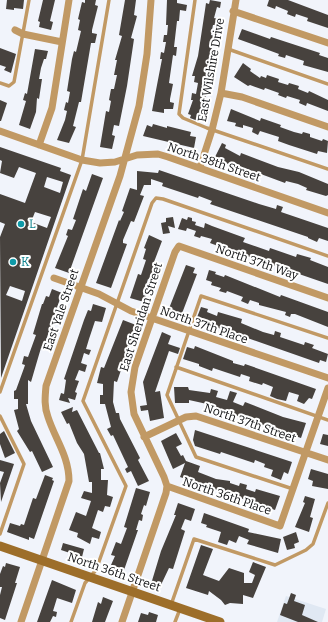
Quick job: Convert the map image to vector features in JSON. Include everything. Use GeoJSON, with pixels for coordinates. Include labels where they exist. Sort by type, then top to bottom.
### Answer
{"type":"FeatureCollection","features":[{"type":"Feature","properties":{"kind":"main road","name":"North 36th Street"},"geometry":{"type":"LineString","coordinates":[[0,546],[220,622]]}},
{"type":"Feature","properties":{"kind":"street"},"geometry":{"type":"LineString","coordinates":[[39,145],[52,108],[69,0]]}},
{"type":"Feature","properties":{"kind":"street","name":"East Yale Street"},"geometry":{"type":"LineString","coordinates":[[21,622],[67,491],[69,476],[64,452],[48,417],[45,406],[46,386],[124,160],[140,106],[147,54],[151,0]]}},
{"type":"Feature","properties":{"kind":"street","name":"East Wilshire Drive"},"geometry":{"type":"LineString","coordinates":[[200,167],[212,130],[221,93],[233,11],[236,0]]}},
{"type":"Feature","properties":{"kind":"street"},"geometry":{"type":"LineString","coordinates":[[233,11],[328,43]]}},
{"type":"Feature","properties":{"kind":"street"},"geometry":{"type":"LineString","coordinates":[[15,30],[23,34],[62,42]]}},
{"type":"Feature","properties":{"kind":"street"},"geometry":{"type":"LineString","coordinates":[[221,93],[242,97],[328,127]]}},
{"type":"Feature","properties":{"kind":"street","name":"North 38th Street"},"geometry":{"type":"LineString","coordinates":[[0,131],[82,160],[100,163],[124,160],[137,155],[158,154],[200,167],[328,213]]}},
{"type":"Feature","properties":{"kind":"street","name":"North 37th Way"},"geometry":{"type":"LineString","coordinates":[[179,246],[328,298]]}},
{"type":"Feature","properties":{"kind":"street","name":"East Sheridan Street"},"geometry":{"type":"LineString","coordinates":[[167,486],[134,414],[131,392],[135,367],[175,252],[179,246]]}},
{"type":"Feature","properties":{"kind":"street","name":"North 37th Place"},"geometry":{"type":"LineString","coordinates":[[54,278],[99,294],[116,304],[152,319],[328,378]]}},
{"type":"Feature","properties":{"kind":"street"},"geometry":{"type":"LineString","coordinates":[[293,489],[328,388]]}},
{"type":"Feature","properties":{"kind":"street","name":"North 37th Street"},"geometry":{"type":"LineString","coordinates":[[144,437],[186,417],[206,418],[328,460]]}},
{"type":"Feature","properties":{"kind":"street"},"geometry":{"type":"LineString","coordinates":[[122,622],[164,500],[167,486]]}},
{"type":"Feature","properties":{"kind":"street","name":"North 36th Place"},"geometry":{"type":"LineString","coordinates":[[167,486],[280,526],[293,489]]}},
{"type":"Feature","properties":{"kind":"lane"},"geometry":{"type":"LineString","coordinates":[[0,82],[9,86],[14,82],[29,0]]}},
{"type":"Feature","properties":{"kind":"lane"},"geometry":{"type":"LineString","coordinates":[[0,392],[82,160],[110,0]]}},
{"type":"Feature","properties":{"kind":"lane"},"geometry":{"type":"LineString","coordinates":[[195,0],[179,114],[183,118],[212,130],[328,169]]}},
{"type":"Feature","properties":{"kind":"lane"},"geometry":{"type":"LineString","coordinates":[[228,49],[328,84]]}},
{"type":"Feature","properties":{"kind":"lane"},"geometry":{"type":"LineString","coordinates":[[71,622],[85,582],[96,570],[126,486],[83,401],[152,203],[156,198],[163,199],[328,256]]}},
{"type":"Feature","properties":{"kind":"lane"},"geometry":{"type":"LineString","coordinates":[[293,489],[196,457],[167,396],[201,296],[328,338]]}},
{"type":"Feature","properties":{"kind":"lane"},"geometry":{"type":"LineString","coordinates":[[176,367],[328,420]]}},
{"type":"Feature","properties":{"kind":"lane"},"geometry":{"type":"LineString","coordinates":[[0,416],[24,464],[0,534]]}},
{"type":"Feature","properties":{"kind":"lane"},"geometry":{"type":"LineString","coordinates":[[171,605],[194,539],[275,565],[306,550],[313,544],[328,503]]}},
{"type":"Feature","properties":{"kind":"lane"},"geometry":{"type":"LineString","coordinates":[[175,622],[180,608]]}},
{"type":"Feature","properties":{"kind":"shaded area"},"geometry":{"type":"Polygon","coordinates":[[[286,596],[326,609],[322,622],[277,622],[286,596]]]}},
{"type":"Feature","properties":{"kind":"building"},"geometry":{"type":"Polygon","coordinates":[[[7,0],[24,0],[23,9],[6,9],[7,0]]]}},
{"type":"Feature","properties":{"kind":"building"},"geometry":{"type":"Polygon","coordinates":[[[43,0],[55,0],[50,21],[53,22],[51,30],[39,27],[40,22],[38,21],[43,0]]]}},
{"type":"Feature","properties":{"kind":"building"},"geometry":{"type":"Polygon","coordinates":[[[85,0],[96,0],[95,5],[98,6],[92,33],[97,34],[95,43],[91,43],[81,102],[79,102],[73,126],[76,127],[69,143],[57,140],[67,111],[64,110],[66,102],[68,103],[70,92],[67,91],[72,59],[74,51],[76,52],[81,31],[78,30],[80,20],[78,19],[82,2],[85,3],[85,0]]]}},
{"type":"Feature","properties":{"kind":"building"},"geometry":{"type":"Polygon","coordinates":[[[125,0],[136,0],[134,15],[137,16],[131,38],[134,39],[127,86],[119,126],[114,125],[112,135],[115,136],[112,149],[100,147],[106,111],[109,112],[111,89],[114,89],[117,75],[114,75],[117,60],[115,60],[122,36],[119,35],[125,0]]]}},
{"type":"Feature","properties":{"kind":"building"},"geometry":{"type":"Polygon","coordinates":[[[167,0],[177,0],[177,3],[187,5],[186,11],[180,10],[179,21],[177,21],[174,47],[177,47],[176,56],[173,55],[169,83],[173,84],[170,102],[174,103],[173,109],[164,109],[164,113],[152,111],[162,59],[160,59],[161,52],[164,53],[166,42],[163,42],[164,35],[167,35],[167,0]]]}},
{"type":"Feature","properties":{"kind":"building"},"geometry":{"type":"Polygon","coordinates":[[[210,0],[221,2],[220,8],[217,7],[214,18],[218,19],[216,25],[213,25],[211,35],[214,36],[211,53],[213,53],[212,60],[209,59],[207,77],[210,78],[208,90],[198,121],[190,118],[191,115],[188,114],[193,100],[191,100],[192,93],[196,94],[198,83],[194,82],[195,76],[192,76],[198,56],[206,3],[209,4],[210,0]]]}},
{"type":"Feature","properties":{"kind":"building"},"geometry":{"type":"Polygon","coordinates":[[[269,0],[288,0],[328,15],[328,28],[307,21],[308,18],[296,14],[295,17],[287,14],[288,11],[276,6],[275,9],[267,6],[269,0]]]}},
{"type":"Feature","properties":{"kind":"building"},"geometry":{"type":"Polygon","coordinates":[[[242,29],[270,39],[271,37],[320,53],[319,55],[328,58],[328,72],[303,65],[304,61],[286,55],[285,58],[278,56],[279,54],[238,39],[242,29]]]}},
{"type":"Feature","properties":{"kind":"building"},"geometry":{"type":"Polygon","coordinates":[[[0,48],[16,54],[11,73],[4,70],[6,67],[0,65],[0,48]]]}},
{"type":"Feature","properties":{"kind":"building"},"geometry":{"type":"Polygon","coordinates":[[[35,49],[48,51],[41,68],[39,79],[42,79],[39,99],[37,98],[36,112],[30,129],[19,125],[26,101],[23,100],[25,93],[27,94],[35,49]]]}},
{"type":"Feature","properties":{"kind":"building"},"geometry":{"type":"Polygon","coordinates":[[[243,63],[251,69],[250,71],[260,78],[261,76],[266,78],[267,75],[279,79],[278,82],[299,86],[298,89],[308,93],[309,91],[328,100],[328,111],[307,103],[306,106],[299,103],[300,100],[287,96],[286,98],[278,95],[279,93],[265,88],[264,90],[250,85],[248,86],[234,77],[243,63]]]}},
{"type":"Feature","properties":{"kind":"building"},"geometry":{"type":"Polygon","coordinates":[[[0,100],[7,103],[1,121],[0,121],[0,100]]]}},
{"type":"Feature","properties":{"kind":"building"},"geometry":{"type":"Polygon","coordinates":[[[231,109],[260,121],[261,118],[281,125],[280,127],[294,132],[302,134],[303,132],[310,134],[310,137],[322,141],[323,139],[328,141],[327,153],[318,151],[317,154],[278,141],[279,137],[260,131],[258,135],[252,132],[253,128],[243,125],[243,128],[235,126],[236,123],[227,121],[231,109]]]}},
{"type":"Feature","properties":{"kind":"building"},"geometry":{"type":"Polygon","coordinates":[[[153,124],[191,132],[190,136],[196,137],[194,148],[143,136],[147,125],[152,127],[153,124]]]}},
{"type":"Feature","properties":{"kind":"building"},"geometry":{"type":"Polygon","coordinates":[[[222,143],[226,145],[225,148],[240,156],[241,153],[278,167],[299,172],[328,184],[328,195],[326,196],[306,190],[307,188],[298,184],[286,181],[285,183],[231,163],[230,165],[215,157],[222,143]]]}},
{"type":"Feature","properties":{"kind":"building"},"geometry":{"type":"Polygon","coordinates":[[[0,147],[61,168],[60,171],[71,175],[1,378],[0,237],[5,224],[0,222],[0,194],[25,203],[36,173],[19,167],[14,178],[0,173],[2,161],[0,160],[0,147]],[[47,177],[44,187],[60,193],[63,182],[47,177]],[[35,212],[31,222],[47,228],[51,217],[35,212]],[[10,286],[6,295],[22,301],[25,291],[10,286]]]}},
{"type":"Feature","properties":{"kind":"building"},"geometry":{"type":"Polygon","coordinates":[[[159,170],[259,204],[276,209],[277,205],[283,207],[281,212],[328,228],[328,241],[319,238],[317,242],[308,237],[210,204],[212,201],[199,196],[198,198],[162,186],[163,183],[151,179],[151,185],[144,185],[140,195],[144,196],[134,222],[131,221],[123,240],[123,243],[127,244],[111,288],[96,283],[119,220],[120,221],[124,212],[122,211],[130,188],[137,190],[137,171],[158,173],[159,170]]]}},
{"type":"Feature","properties":{"kind":"building"},"geometry":{"type":"Polygon","coordinates":[[[92,174],[103,178],[69,273],[55,268],[68,236],[66,235],[68,229],[72,230],[76,220],[73,219],[83,189],[86,191],[92,174]]]}},
{"type":"Feature","properties":{"kind":"building"},"geometry":{"type":"Polygon","coordinates":[[[173,217],[175,228],[168,226],[170,233],[163,234],[161,223],[166,222],[166,218],[173,217]]]}},
{"type":"Feature","properties":{"kind":"building"},"geometry":{"type":"Polygon","coordinates":[[[188,217],[192,218],[192,221],[196,222],[195,225],[204,228],[205,223],[245,238],[243,242],[269,251],[270,248],[296,257],[297,254],[311,258],[310,260],[328,267],[328,284],[210,243],[212,239],[194,236],[196,231],[187,228],[186,231],[178,229],[182,218],[187,220],[188,217]]]}},
{"type":"Feature","properties":{"kind":"building"},"geometry":{"type":"Polygon","coordinates":[[[149,235],[162,241],[154,262],[157,263],[151,280],[148,279],[143,295],[146,296],[144,302],[130,298],[138,274],[141,275],[146,260],[143,259],[146,249],[144,248],[149,235]]]}},
{"type":"Feature","properties":{"kind":"building"},"geometry":{"type":"Polygon","coordinates":[[[186,265],[195,268],[193,273],[197,274],[181,316],[168,311],[186,265]]]}},
{"type":"Feature","properties":{"kind":"building"},"geometry":{"type":"Polygon","coordinates":[[[209,270],[216,272],[215,274],[224,277],[225,275],[280,297],[281,295],[328,312],[328,327],[295,314],[291,314],[290,317],[285,315],[286,312],[259,305],[259,303],[250,300],[248,304],[241,301],[243,297],[227,291],[226,293],[219,291],[221,288],[211,285],[212,282],[206,280],[209,270]]]}},
{"type":"Feature","properties":{"kind":"building"},"geometry":{"type":"Polygon","coordinates":[[[52,289],[62,293],[43,349],[41,348],[31,382],[28,380],[28,404],[26,404],[31,421],[53,467],[42,472],[32,451],[30,452],[17,431],[19,429],[14,410],[18,409],[18,399],[14,399],[14,391],[16,390],[25,365],[22,364],[24,356],[28,357],[36,335],[33,334],[42,304],[46,296],[49,297],[52,289]]]}},
{"type":"Feature","properties":{"kind":"building"},"geometry":{"type":"Polygon","coordinates":[[[93,304],[106,308],[102,322],[95,321],[86,349],[91,350],[89,355],[84,353],[81,363],[87,365],[85,372],[79,370],[75,380],[79,381],[75,392],[77,393],[75,400],[68,398],[70,403],[59,400],[61,393],[64,394],[66,380],[64,379],[84,320],[88,310],[91,311],[93,304]]]}},
{"type":"Feature","properties":{"kind":"building"},"geometry":{"type":"Polygon","coordinates":[[[201,307],[208,309],[207,312],[217,316],[218,312],[242,319],[241,323],[263,332],[274,335],[275,331],[281,333],[280,337],[304,345],[305,342],[314,345],[312,348],[328,354],[326,362],[320,360],[319,363],[196,320],[201,307]]]}},
{"type":"Feature","properties":{"kind":"building"},"geometry":{"type":"Polygon","coordinates":[[[123,320],[136,325],[117,382],[114,381],[113,402],[116,413],[119,413],[120,419],[140,458],[138,460],[149,481],[138,486],[131,471],[127,473],[125,469],[128,467],[113,435],[111,436],[107,429],[111,427],[105,404],[100,404],[100,395],[103,395],[103,384],[97,383],[101,367],[104,368],[123,320]]]}},
{"type":"Feature","properties":{"kind":"building"},"geometry":{"type":"Polygon","coordinates":[[[162,332],[171,336],[168,344],[180,348],[178,354],[169,351],[155,392],[160,391],[164,418],[150,421],[148,410],[141,411],[140,406],[147,405],[143,382],[162,332]]]}},
{"type":"Feature","properties":{"kind":"building"},"geometry":{"type":"Polygon","coordinates":[[[195,346],[233,361],[233,363],[244,366],[245,364],[316,389],[312,399],[309,398],[304,404],[297,401],[299,395],[289,392],[286,401],[277,399],[270,396],[273,387],[263,383],[262,385],[249,381],[250,377],[241,374],[240,377],[213,368],[212,371],[199,366],[199,364],[183,359],[187,347],[194,349],[195,346]]]}},
{"type":"Feature","properties":{"kind":"building"},"geometry":{"type":"Polygon","coordinates":[[[174,387],[188,387],[189,390],[210,393],[211,389],[218,391],[216,397],[227,400],[230,391],[237,393],[233,402],[243,406],[245,402],[283,417],[306,423],[301,438],[206,405],[207,404],[189,400],[189,403],[175,403],[174,387]]]}},
{"type":"Feature","properties":{"kind":"building"},"geometry":{"type":"Polygon","coordinates":[[[73,407],[72,412],[77,410],[100,453],[104,469],[101,469],[101,480],[108,480],[107,495],[113,497],[110,507],[105,506],[103,512],[98,510],[92,528],[101,532],[99,539],[92,537],[90,544],[77,537],[78,533],[69,530],[76,512],[86,516],[91,501],[81,498],[84,491],[92,493],[92,482],[89,482],[84,454],[77,443],[69,423],[67,424],[61,412],[73,407]]]}},
{"type":"Feature","properties":{"kind":"building"},"geometry":{"type":"Polygon","coordinates":[[[195,430],[292,462],[288,474],[284,472],[281,480],[271,476],[273,470],[264,467],[265,464],[255,460],[254,463],[221,452],[220,454],[195,446],[193,440],[195,430]]]}},
{"type":"Feature","properties":{"kind":"building"},"geometry":{"type":"Polygon","coordinates":[[[4,431],[15,453],[5,458],[0,444],[0,434],[4,431]]]}},
{"type":"Feature","properties":{"kind":"building"},"geometry":{"type":"Polygon","coordinates":[[[176,433],[182,444],[176,447],[181,456],[183,455],[186,461],[200,466],[198,472],[216,479],[230,481],[230,483],[239,486],[240,483],[247,485],[246,489],[255,492],[256,489],[280,496],[275,510],[180,477],[185,463],[173,469],[161,441],[176,433]]]}},
{"type":"Feature","properties":{"kind":"building"},"geometry":{"type":"Polygon","coordinates":[[[323,434],[328,435],[328,446],[320,444],[323,434]]]}},
{"type":"Feature","properties":{"kind":"building"},"geometry":{"type":"Polygon","coordinates":[[[0,460],[14,464],[1,502],[0,483],[4,472],[0,471],[0,460]]]}},
{"type":"Feature","properties":{"kind":"building"},"geometry":{"type":"Polygon","coordinates":[[[311,469],[328,474],[328,489],[312,486],[313,481],[308,479],[311,469]]]}},
{"type":"Feature","properties":{"kind":"building"},"geometry":{"type":"Polygon","coordinates":[[[45,475],[53,478],[52,480],[54,481],[34,539],[29,537],[29,540],[7,532],[10,523],[20,526],[21,524],[24,525],[33,498],[36,499],[45,475]]]}},
{"type":"Feature","properties":{"kind":"building"},"geometry":{"type":"Polygon","coordinates":[[[136,488],[150,492],[146,506],[144,505],[141,514],[143,515],[142,521],[139,520],[136,530],[138,530],[124,570],[111,565],[115,556],[111,555],[116,542],[121,544],[127,528],[124,527],[136,488]]]}},
{"type":"Feature","properties":{"kind":"building"},"geometry":{"type":"Polygon","coordinates":[[[305,496],[315,499],[310,517],[313,518],[309,532],[295,527],[305,503],[303,502],[305,496]]]}},
{"type":"Feature","properties":{"kind":"building"},"geometry":{"type":"Polygon","coordinates":[[[178,503],[195,509],[191,521],[185,519],[181,529],[185,531],[173,569],[169,568],[160,587],[151,584],[161,551],[176,515],[174,515],[178,503]]]}},
{"type":"Feature","properties":{"kind":"building"},"geometry":{"type":"Polygon","coordinates":[[[204,513],[249,529],[248,532],[281,539],[278,553],[247,544],[249,540],[239,536],[236,543],[229,540],[227,545],[218,542],[221,532],[206,527],[207,525],[201,523],[204,513]]]}},
{"type":"Feature","properties":{"kind":"building"},"geometry":{"type":"Polygon","coordinates":[[[296,532],[299,542],[294,544],[295,548],[287,550],[283,537],[296,532]]]}},
{"type":"Feature","properties":{"kind":"building"},"geometry":{"type":"Polygon","coordinates":[[[63,543],[84,549],[82,557],[61,550],[63,543]]]}},
{"type":"Feature","properties":{"kind":"building"},"geometry":{"type":"Polygon","coordinates":[[[201,545],[213,549],[203,575],[219,581],[229,568],[244,573],[244,583],[252,583],[255,575],[249,572],[253,562],[266,567],[253,598],[243,595],[243,604],[230,603],[225,605],[209,591],[208,595],[186,588],[201,545]]]}},
{"type":"Feature","properties":{"kind":"building"},"geometry":{"type":"Polygon","coordinates":[[[6,563],[20,567],[15,583],[17,583],[5,620],[0,618],[0,595],[2,587],[0,587],[0,574],[6,563]]]}},
{"type":"Feature","properties":{"kind":"building"},"geometry":{"type":"Polygon","coordinates":[[[52,580],[76,590],[72,603],[57,598],[53,611],[57,612],[56,617],[53,616],[50,622],[37,622],[52,580]]]}},
{"type":"Feature","properties":{"kind":"building"},"geometry":{"type":"Polygon","coordinates":[[[291,593],[296,595],[294,601],[305,605],[302,615],[318,622],[298,622],[280,615],[284,603],[287,604],[291,593]]]}},
{"type":"Feature","properties":{"kind":"building"},"geometry":{"type":"Polygon","coordinates":[[[103,597],[113,601],[105,622],[92,622],[98,602],[101,604],[103,597]]]}},
{"type":"Feature","properties":{"kind":"building"},"geometry":{"type":"Polygon","coordinates":[[[149,612],[158,615],[156,622],[138,622],[141,613],[148,615],[149,612]]]}},
{"type":"Feature","properties":{"kind":"place","name":"L"},"geometry":{"type":"Point","coordinates":[21,224]}},
{"type":"Feature","properties":{"kind":"place","name":"K"},"geometry":{"type":"Point","coordinates":[13,262]}}]}
